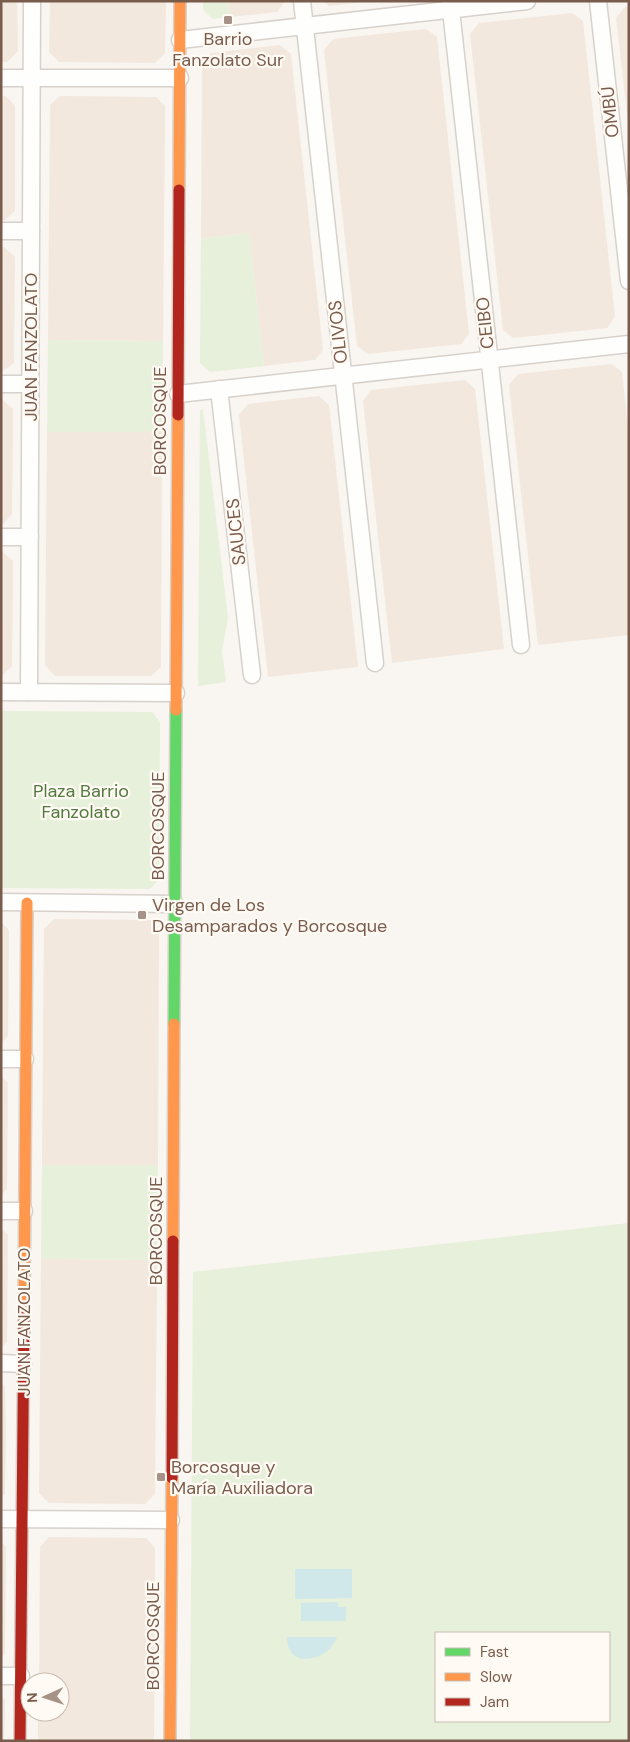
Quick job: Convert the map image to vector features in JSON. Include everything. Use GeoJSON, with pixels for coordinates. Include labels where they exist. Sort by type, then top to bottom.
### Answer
{"type":"FeatureCollection","features":[{"type":"Feature","properties":{"kind":"street","name":"JUAN FANZOLATO"},"geometry":{"type":"LineString","coordinates":[[29,692],[32,1]]}},
{"type":"Feature","properties":{"kind":"street","name":"BORCOSQUE"},"geometry":{"type":"LineString","coordinates":[[170,1741],[180,1]]}},
{"type":"Feature","properties":{"kind":"street","name":"OLIVOS"},"geometry":{"type":"LineString","coordinates":[[302,1],[375,663]]}},
{"type":"Feature","properties":{"kind":"street"},"geometry":{"type":"LineString","coordinates":[[180,40],[304,26],[450,5],[527,1]]}},
{"type":"Feature","properties":{"kind":"street","name":"OMBÚ"},"geometry":{"type":"LineString","coordinates":[[598,1],[629,282]]}},
{"type":"Feature","properties":{"kind":"street","name":"CEIBO"},"geometry":{"type":"LineString","coordinates":[[450,5],[521,646]]}},
{"type":"Feature","properties":{"kind":"street"},"geometry":{"type":"LineString","coordinates":[[1,78],[180,78]]}},
{"type":"Feature","properties":{"kind":"street"},"geometry":{"type":"LineString","coordinates":[[1,231],[31,231]]}},
{"type":"Feature","properties":{"kind":"street"},"geometry":{"type":"LineString","coordinates":[[178,394],[629,344]]}},
{"type":"Feature","properties":{"kind":"street"},"geometry":{"type":"LineString","coordinates":[[1,384],[30,384]]}},
{"type":"Feature","properties":{"kind":"street","name":"SAUCES"},"geometry":{"type":"LineString","coordinates":[[220,389],[252,675]]}},
{"type":"Feature","properties":{"kind":"street"},"geometry":{"type":"LineString","coordinates":[[1,537],[30,537]]}},
{"type":"Feature","properties":{"kind":"street"},"geometry":{"type":"LineString","coordinates":[[1,692],[176,693]]}},
{"type":"Feature","properties":{"kind":"street"},"geometry":{"type":"LineString","coordinates":[[1,902],[175,904]]}},
{"type":"Feature","properties":{"kind":"street","name":"JUAN FANZOLATO"},"geometry":{"type":"LineString","coordinates":[[21,1672],[27,902]]}},
{"type":"Feature","properties":{"kind":"street"},"geometry":{"type":"LineString","coordinates":[[1,1059],[25,1059]]}},
{"type":"Feature","properties":{"kind":"street"},"geometry":{"type":"LineString","coordinates":[[1,1211],[24,1211]]}},
{"type":"Feature","properties":{"kind":"street"},"geometry":{"type":"LineString","coordinates":[[1,1363],[23,1364]]}},
{"type":"Feature","properties":{"kind":"street"},"geometry":{"type":"LineString","coordinates":[[1,1519],[171,1520]]}},
{"type":"Feature","properties":{"kind":"street"},"geometry":{"type":"LineString","coordinates":[[1,1676],[20,1676]]}},
{"type":"Feature","properties":{"kind":"street","name":"JUAN FANZOLATO"},"geometry":{"type":"LineString","coordinates":[[20,1722],[20,1741]]}},
{"type":"Feature","properties":{"kind":"shaded area"},"geometry":{"type":"Polygon","coordinates":[[[1,1],[17,1],[18,51],[7,62],[1,62],[1,1]]]}},
{"type":"Feature","properties":{"kind":"shaded area"},"geometry":{"type":"Polygon","coordinates":[[[50,1],[166,1],[165,53],[155,63],[59,62],[49,52],[50,1]]]}},
{"type":"Feature","properties":{"kind":"shaded area"},"geometry":{"type":"Polygon","coordinates":[[[228,1],[285,1],[277,12],[230,17],[228,1]]]}},
{"type":"Feature","properties":{"kind":"shaded area"},"geometry":{"type":"Polygon","coordinates":[[[323,1],[370,1],[329,6],[323,1]]]}},
{"type":"Feature","properties":{"kind":"shaded area"},"geometry":{"type":"Polygon","coordinates":[[[625,7],[629,7],[629,129],[616,18],[625,7]]]}},
{"type":"Feature","properties":{"kind":"shaded area"},"geometry":{"type":"Polygon","coordinates":[[[572,13],[583,21],[615,317],[607,328],[513,338],[503,330],[470,34],[479,23],[572,13]]]}},
{"type":"Feature","properties":{"kind":"shaded area"},"geometry":{"type":"Polygon","coordinates":[[[426,29],[437,37],[469,334],[461,344],[368,354],[357,346],[324,50],[333,39],[426,29]]]}},
{"type":"Feature","properties":{"kind":"shaded area"},"geometry":{"type":"Polygon","coordinates":[[[280,45],[291,54],[323,350],[315,360],[264,366],[249,233],[201,239],[202,63],[211,53],[280,45]]]}},
{"type":"Feature","properties":{"kind":"shaded area"},"geometry":{"type":"Polygon","coordinates":[[[1,96],[6,96],[15,106],[15,211],[5,220],[1,220],[1,96]]]}},
{"type":"Feature","properties":{"kind":"shaded area"},"geometry":{"type":"Polygon","coordinates":[[[60,96],[156,97],[165,106],[163,341],[48,340],[50,105],[60,96]]]}},
{"type":"Feature","properties":{"kind":"shaded area"},"geometry":{"type":"Polygon","coordinates":[[[1,247],[4,247],[15,257],[14,363],[1,372],[1,247]]]}},
{"type":"Feature","properties":{"kind":"shaded area"},"geometry":{"type":"Polygon","coordinates":[[[611,364],[622,372],[629,438],[629,635],[538,645],[509,385],[518,374],[611,364]]]}},
{"type":"Feature","properties":{"kind":"shaded area"},"geometry":{"type":"Polygon","coordinates":[[[465,380],[475,389],[504,649],[392,663],[363,401],[371,390],[465,380]]]}},
{"type":"Feature","properties":{"kind":"shaded area"},"geometry":{"type":"Polygon","coordinates":[[[319,396],[329,405],[358,667],[268,677],[239,415],[248,404],[319,396]]]}},
{"type":"Feature","properties":{"kind":"shaded area"},"geometry":{"type":"Polygon","coordinates":[[[1,399],[13,409],[12,514],[3,524],[1,524],[1,399]]]}},
{"type":"Feature","properties":{"kind":"shaded area"},"geometry":{"type":"Polygon","coordinates":[[[47,432],[162,432],[161,667],[151,676],[55,676],[45,665],[47,432]]]}},
{"type":"Feature","properties":{"kind":"shaded area"},"geometry":{"type":"Polygon","coordinates":[[[1,551],[13,561],[12,666],[2,676],[1,551]]]}},
{"type":"Feature","properties":{"kind":"shaded area"},"geometry":{"type":"Polygon","coordinates":[[[54,919],[150,920],[159,930],[158,1165],[42,1165],[44,929],[54,919]]]}},
{"type":"Feature","properties":{"kind":"shaded area"},"geometry":{"type":"Polygon","coordinates":[[[1,922],[9,930],[9,946],[8,1036],[1,1043],[1,922]]]}},
{"type":"Feature","properties":{"kind":"shaded area"},"geometry":{"type":"Polygon","coordinates":[[[1,1076],[8,1083],[7,1189],[1,1195],[1,1076]]]}},
{"type":"Feature","properties":{"kind":"shaded area"},"geometry":{"type":"Polygon","coordinates":[[[1,1229],[8,1235],[7,1342],[1,1347],[1,1229]]]}},
{"type":"Feature","properties":{"kind":"shaded area"},"geometry":{"type":"Polygon","coordinates":[[[41,1259],[157,1260],[155,1494],[145,1504],[49,1503],[39,1493],[41,1259]]]}},
{"type":"Feature","properties":{"kind":"shaded area"},"geometry":{"type":"Polygon","coordinates":[[[1,1383],[5,1387],[6,1428],[5,1494],[1,1497],[1,1383]]]}},
{"type":"Feature","properties":{"kind":"shaded area"},"geometry":{"type":"Polygon","coordinates":[[[49,1537],[146,1538],[155,1548],[154,1741],[38,1741],[38,1722],[70,1722],[70,1672],[39,1672],[40,1547],[49,1537]]]}},
{"type":"Feature","properties":{"kind":"shaded area"},"geometry":{"type":"Polygon","coordinates":[[[1,1542],[6,1547],[5,1653],[1,1657],[1,1542]]]}},
{"type":"Feature","properties":{"kind":"shaded area"},"geometry":{"type":"Polygon","coordinates":[[[1,1696],[5,1700],[4,1741],[1,1741],[1,1696]]]}},
{"type":"Feature","properties":{"kind":"green space"},"geometry":{"type":"Polygon","coordinates":[[[203,1],[228,1],[230,17],[213,19],[203,10],[203,1]]]}},
{"type":"Feature","properties":{"kind":"green space"},"geometry":{"type":"Polygon","coordinates":[[[249,233],[264,366],[210,372],[200,363],[201,239],[249,233]]]}},
{"type":"Feature","properties":{"kind":"green space"},"geometry":{"type":"Polygon","coordinates":[[[48,340],[163,341],[162,432],[47,432],[48,340]]]}},
{"type":"Feature","properties":{"kind":"green space"},"geometry":{"type":"Polygon","coordinates":[[[203,409],[228,618],[222,651],[226,682],[198,686],[200,411],[203,409]]]}},
{"type":"Feature","properties":{"kind":"green space","name":"Plaza Barrio Fanzolato"},"geometry":{"type":"Polygon","coordinates":[[[1,711],[152,712],[160,722],[159,880],[150,889],[1,888],[1,711]]]}},
{"type":"Feature","properties":{"kind":"green space"},"geometry":{"type":"Polygon","coordinates":[[[42,1165],[158,1165],[157,1260],[41,1259],[42,1165]]]}},
{"type":"Feature","properties":{"kind":"green space"},"geometry":{"type":"Polygon","coordinates":[[[629,1223],[629,1741],[190,1741],[193,1272],[629,1223]]]}},
{"type":"Feature","properties":{"kind":"water"},"geometry":{"type":"Polygon","coordinates":[[[295,1569],[352,1569],[352,1598],[295,1599],[295,1569]]]}},
{"type":"Feature","properties":{"kind":"water"},"geometry":{"type":"Polygon","coordinates":[[[338,1602],[338,1607],[346,1607],[346,1621],[301,1621],[301,1603],[338,1602]]]}},
{"type":"Feature","properties":{"kind":"water"},"geometry":{"type":"Polygon","coordinates":[[[287,1637],[337,1637],[333,1645],[326,1652],[318,1657],[309,1659],[294,1655],[289,1648],[287,1637]]]}},
{"type":"Feature","properties":{"kind":"traffic: fast"},"geometry":{"type":"LineString","coordinates":[[174,1024],[176,710]]}},
{"type":"Feature","properties":{"kind":"traffic: slow"},"geometry":{"type":"LineString","coordinates":[[179,190],[180,1]]}},
{"type":"Feature","properties":{"kind":"traffic: slow"},"geometry":{"type":"LineString","coordinates":[[176,710],[178,415]]}},
{"type":"Feature","properties":{"kind":"traffic: slow"},"geometry":{"type":"LineString","coordinates":[[24,1312],[27,903]]}},
{"type":"Feature","properties":{"kind":"traffic: slow"},"geometry":{"type":"LineString","coordinates":[[173,1241],[174,1024]]}},
{"type":"Feature","properties":{"kind":"traffic: slow"},"geometry":{"type":"LineString","coordinates":[[170,1741],[172,1478]]}},
{"type":"Feature","properties":{"kind":"traffic: jam"},"geometry":{"type":"LineString","coordinates":[[178,415],[179,190]]}},
{"type":"Feature","properties":{"kind":"traffic: jam"},"geometry":{"type":"LineString","coordinates":[[172,1478],[173,1241]]}},
{"type":"Feature","properties":{"kind":"traffic: jam"},"geometry":{"type":"LineString","coordinates":[[20,1741],[24,1312]]}},
{"type":"Feature","properties":{"kind":"place","name":"Barrio Fanzolato Sur"},"geometry":{"type":"Point","coordinates":[228,20]}},
{"type":"Feature","properties":{"kind":"place","name":"Virgen de Los Desamparados y Borcosque"},"geometry":{"type":"Point","coordinates":[142,915]}},
{"type":"Feature","properties":{"kind":"place","name":"Borcosque y María Auxiliadora"},"geometry":{"type":"Point","coordinates":[161,1477]}}]}
